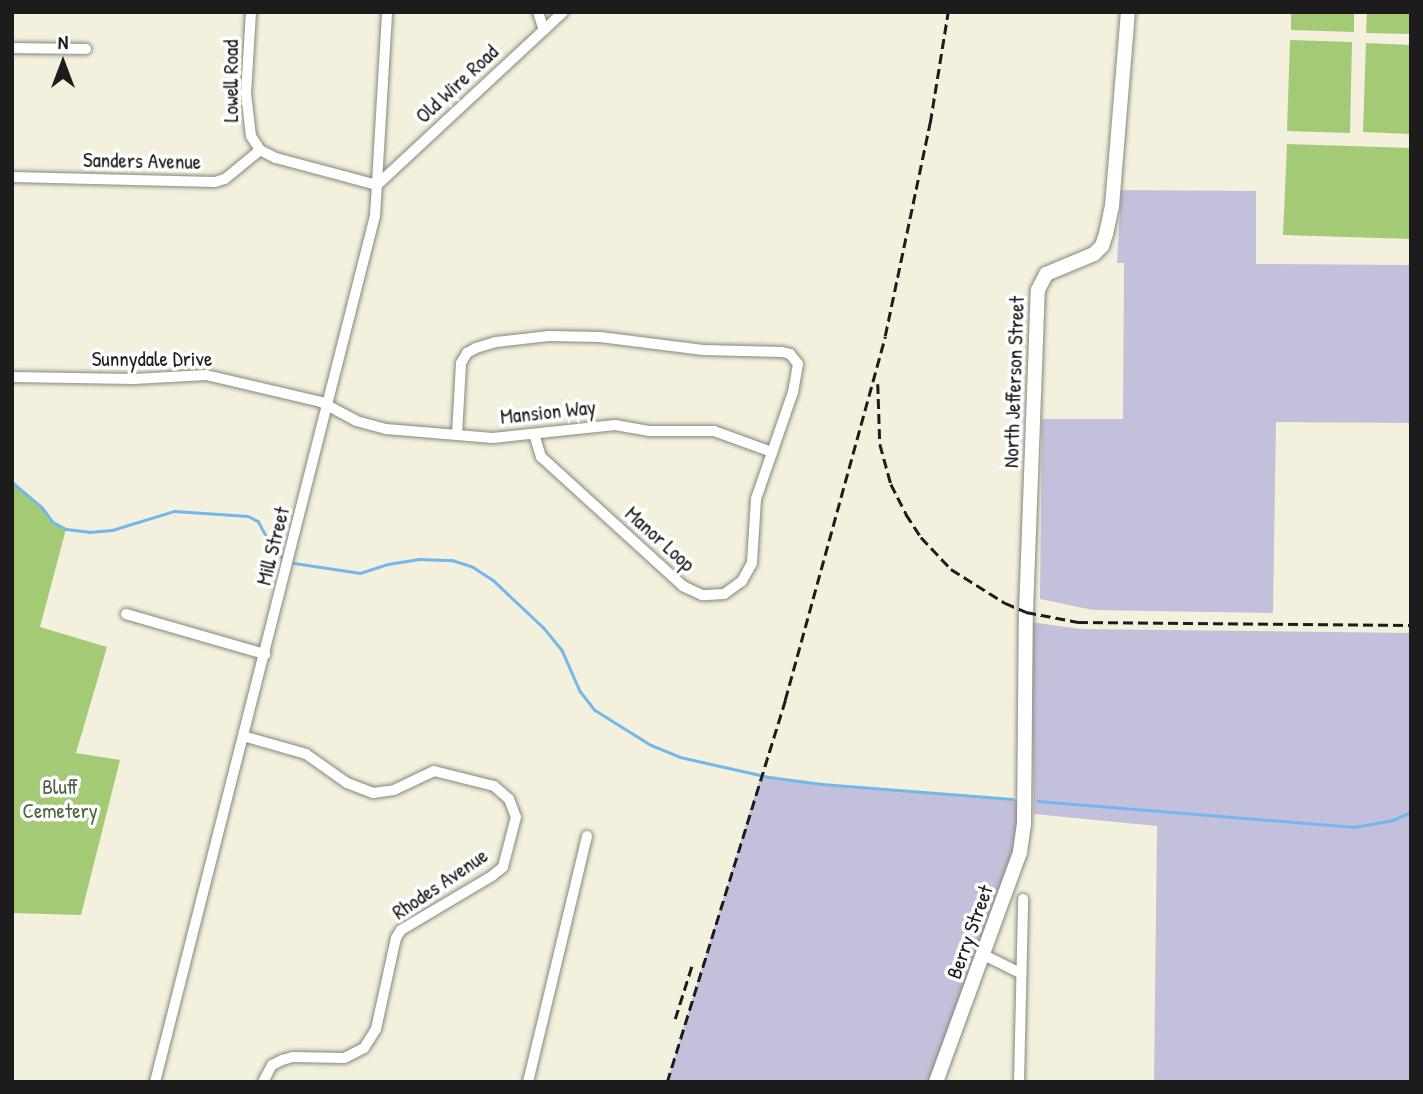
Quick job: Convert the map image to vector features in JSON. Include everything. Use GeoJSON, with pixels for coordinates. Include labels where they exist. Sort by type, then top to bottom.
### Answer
{"type":"FeatureCollection","features":[{"type":"Feature","properties":{"kind":"street","name":"Lowell Road"},"geometry":{"type":"LineString","coordinates":[[251,12],[246,93],[251,136],[260,149]]}},
{"type":"Feature","properties":{"kind":"street","name":"Mill Street"},"geometry":{"type":"LineString","coordinates":[[155,1082],[329,406],[375,216],[387,12]]}},
{"type":"Feature","properties":{"kind":"street"},"geometry":{"type":"LineString","coordinates":[[538,12],[544,30]]}},
{"type":"Feature","properties":{"kind":"street","name":"Old Wire Road"},"geometry":{"type":"LineString","coordinates":[[377,185],[563,12]]}},
{"type":"Feature","properties":{"kind":"street","name":"North Jefferson Street"},"geometry":{"type":"LineString","coordinates":[[1025,793],[1026,612],[1038,290],[1046,274],[1094,254],[1102,246],[1106,234],[1112,206],[1128,12]]}},
{"type":"Feature","properties":{"kind":"street"},"geometry":{"type":"LineString","coordinates":[[12,48],[86,49]]}},
{"type":"Feature","properties":{"kind":"street","name":"Sanders Avenue"},"geometry":{"type":"LineString","coordinates":[[12,177],[215,182],[225,179],[260,149]]}},
{"type":"Feature","properties":{"kind":"street"},"geometry":{"type":"LineString","coordinates":[[260,149],[276,158],[377,185]]}},
{"type":"Feature","properties":{"kind":"street","name":"Manor Loop"},"geometry":{"type":"LineString","coordinates":[[457,435],[458,373],[467,353],[476,348],[549,336],[600,337],[703,350],[782,352],[796,359],[797,371],[756,499],[752,563],[733,589],[724,594],[702,596],[683,586],[541,457],[534,434]]}},
{"type":"Feature","properties":{"kind":"street","name":"Sunnydale Drive"},"geometry":{"type":"LineString","coordinates":[[12,377],[134,379],[206,375],[329,406]]}},
{"type":"Feature","properties":{"kind":"street","name":"Mansion Way"},"geometry":{"type":"LineString","coordinates":[[329,406],[372,427],[493,438],[615,425],[648,431],[706,430],[726,434],[772,452]]}},
{"type":"Feature","properties":{"kind":"street"},"geometry":{"type":"LineString","coordinates":[[126,614],[265,654]]}},
{"type":"Feature","properties":{"kind":"street","name":"Rhodes Avenue"},"geometry":{"type":"LineString","coordinates":[[243,736],[306,754],[346,783],[373,793],[394,790],[434,771],[494,786],[509,799],[516,817],[503,867],[401,930],[396,938],[376,1029],[364,1048],[344,1058],[293,1057],[282,1060],[272,1065],[262,1082]]}},
{"type":"Feature","properties":{"kind":"street","name":"Berry Street"},"geometry":{"type":"LineString","coordinates":[[936,1082],[1020,852],[1025,793]]}},
{"type":"Feature","properties":{"kind":"street"},"geometry":{"type":"LineString","coordinates":[[528,1082],[587,836]]}},
{"type":"Feature","properties":{"kind":"street"},"geometry":{"type":"LineString","coordinates":[[1019,1082],[1023,900]]}},
{"type":"Feature","properties":{"kind":"street"},"geometry":{"type":"LineString","coordinates":[[984,955],[1021,974]]}},
{"type":"Feature","properties":{"kind":"shaded area"},"geometry":{"type":"Polygon","coordinates":[[[1121,190],[1256,191],[1256,264],[1411,265],[1411,423],[1276,422],[1273,613],[1093,610],[1040,599],[1042,419],[1123,419],[1124,263],[1117,263],[1121,190]]]}},
{"type":"Feature","properties":{"kind":"shaded area"},"geometry":{"type":"Polygon","coordinates":[[[1031,622],[1080,629],[1411,633],[1411,1082],[1154,1082],[1157,826],[1034,814],[1031,622]]]}},
{"type":"Feature","properties":{"kind":"shaded area"},"geometry":{"type":"Polygon","coordinates":[[[761,775],[822,784],[1025,800],[1024,825],[936,1082],[667,1082],[761,775]]]}},
{"type":"Feature","properties":{"kind":"green space"},"geometry":{"type":"Polygon","coordinates":[[[1291,12],[1354,12],[1354,32],[1291,30],[1291,12]]]}},
{"type":"Feature","properties":{"kind":"green space"},"geometry":{"type":"Polygon","coordinates":[[[1367,12],[1411,12],[1411,34],[1366,33],[1367,12]]]}},
{"type":"Feature","properties":{"kind":"green space"},"geometry":{"type":"Polygon","coordinates":[[[1290,40],[1352,42],[1350,133],[1287,131],[1290,40]]]}},
{"type":"Feature","properties":{"kind":"green space"},"geometry":{"type":"Polygon","coordinates":[[[1366,43],[1411,45],[1411,134],[1363,132],[1366,43]]]}},
{"type":"Feature","properties":{"kind":"green space"},"geometry":{"type":"Polygon","coordinates":[[[1287,144],[1411,148],[1411,239],[1283,235],[1287,144]]]}},
{"type":"Feature","properties":{"kind":"green space","name":"Bluff Cemetery"},"geometry":{"type":"Polygon","coordinates":[[[12,482],[42,507],[53,522],[66,529],[40,627],[107,647],[76,753],[120,760],[81,915],[12,913],[12,482]]]}},
{"type":"Feature","properties":{"kind":"waterway"},"geometry":{"type":"LineString","coordinates":[[12,482],[42,507],[53,522],[66,529],[89,532],[112,530],[174,511],[248,516],[258,521],[275,552],[285,559]]}},
{"type":"Feature","properties":{"kind":"waterway"},"geometry":{"type":"LineString","coordinates":[[294,563],[360,573],[388,564],[419,559],[452,560],[473,567],[493,580],[544,628],[562,650],[580,691],[595,710],[651,745],[680,757],[769,777],[822,784],[1012,799]]}},
{"type":"Feature","properties":{"kind":"waterway"},"geometry":{"type":"LineString","coordinates":[[1038,801],[1354,827],[1393,820],[1411,812]]}},
{"type":"Feature","properties":{"kind":"railway"},"geometry":{"type":"LineString","coordinates":[[667,1082],[785,700],[885,336],[930,123],[948,12]]}},
{"type":"Feature","properties":{"kind":"railway"},"geometry":{"type":"LineString","coordinates":[[878,384],[880,444],[891,484],[906,514],[921,537],[951,569],[1005,603],[1026,612],[1078,622],[1411,625]]}},
{"type":"Feature","properties":{"kind":"railway"},"geometry":{"type":"LineString","coordinates":[[675,1019],[692,965]]}}]}
